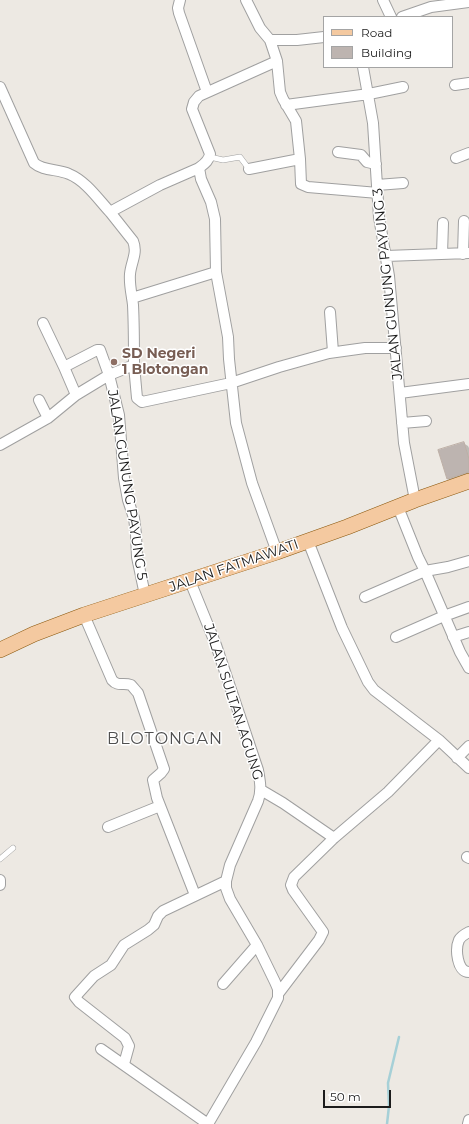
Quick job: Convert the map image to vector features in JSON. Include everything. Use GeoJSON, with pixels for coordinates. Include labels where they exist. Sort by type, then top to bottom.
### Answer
{"type":"FeatureCollection","features":[{"type":"Feature","properties":{"kind":"main road","name":"JALAN FATMAWATI"},"geometry":{"type":"LineString","coordinates":[[0,649],[34,634],[84,616],[277,552],[415,500],[469,482]]}},
{"type":"Feature","properties":{"kind":"street"},"geometry":{"type":"LineString","coordinates":[[180,0],[178,8],[179,14],[207,92]]}},
{"type":"Feature","properties":{"kind":"street"},"geometry":{"type":"LineString","coordinates":[[246,0],[260,28],[270,40],[277,61],[280,92],[296,121],[300,159],[300,180],[303,186],[341,191],[363,191],[369,193],[378,189],[403,183]]}},
{"type":"Feature","properties":{"kind":"street"},"geometry":{"type":"LineString","coordinates":[[383,0],[391,16]]}},
{"type":"Feature","properties":{"kind":"street"},"geometry":{"type":"LineString","coordinates":[[405,16],[431,7],[469,2]]}},
{"type":"Feature","properties":{"kind":"street"},"geometry":{"type":"LineString","coordinates":[[270,40],[297,40],[323,37]]}},
{"type":"Feature","properties":{"kind":"street"},"geometry":{"type":"LineString","coordinates":[[110,212],[160,185],[199,168],[206,163],[210,157],[210,154],[192,109],[194,102],[199,96],[207,92],[277,61]]}},
{"type":"Feature","properties":{"kind":"street","name":"JALAN GUNUNG PAYUNG 3"},"geometry":{"type":"LineString","coordinates":[[363,68],[369,94],[376,164],[379,217],[390,284],[392,323],[396,348],[404,443],[415,500]]}},
{"type":"Feature","properties":{"kind":"street"},"geometry":{"type":"LineString","coordinates":[[455,85],[469,83]]}},
{"type":"Feature","properties":{"kind":"street"},"geometry":{"type":"LineString","coordinates":[[0,87],[34,163],[42,168],[68,174],[76,178],[110,212],[133,241],[136,252],[130,273],[130,288],[132,298],[134,365],[137,398],[142,402],[231,383],[278,366],[333,352],[365,348],[396,348]]}},
{"type":"Feature","properties":{"kind":"street"},"geometry":{"type":"LineString","coordinates":[[286,105],[369,94],[403,87]]}},
{"type":"Feature","properties":{"kind":"street"},"geometry":{"type":"LineString","coordinates":[[338,152],[361,155],[368,162],[376,164]]}},
{"type":"Feature","properties":{"kind":"street"},"geometry":{"type":"LineString","coordinates":[[456,158],[469,153]]}},
{"type":"Feature","properties":{"kind":"street"},"geometry":{"type":"LineString","coordinates":[[249,169],[300,159]]}},
{"type":"Feature","properties":{"kind":"street"},"geometry":{"type":"LineString","coordinates":[[199,168],[200,179],[211,202],[215,220],[216,272],[228,337],[231,383],[236,423],[252,482],[277,552]]}},
{"type":"Feature","properties":{"kind":"street"},"geometry":{"type":"LineString","coordinates":[[386,256],[466,254],[464,221]]}},
{"type":"Feature","properties":{"kind":"street"},"geometry":{"type":"LineString","coordinates":[[442,254],[443,222]]}},
{"type":"Feature","properties":{"kind":"street"},"geometry":{"type":"LineString","coordinates":[[132,298],[216,272]]}},
{"type":"Feature","properties":{"kind":"street"},"geometry":{"type":"LineString","coordinates":[[330,312],[333,352]]}},
{"type":"Feature","properties":{"kind":"street"},"geometry":{"type":"LineString","coordinates":[[43,323],[76,395]]}},
{"type":"Feature","properties":{"kind":"street","name":"JALAN GUNUNG PAYUNG 5"},"geometry":{"type":"LineString","coordinates":[[64,367],[97,350],[100,350],[109,376],[119,415],[124,478],[128,500],[134,518],[137,557],[145,595]]}},
{"type":"Feature","properties":{"kind":"street"},"geometry":{"type":"LineString","coordinates":[[0,445],[48,418],[76,395],[109,376],[134,365]]}},
{"type":"Feature","properties":{"kind":"street"},"geometry":{"type":"LineString","coordinates":[[400,393],[469,384]]}},
{"type":"Feature","properties":{"kind":"street"},"geometry":{"type":"LineString","coordinates":[[39,400],[48,418]]}},
{"type":"Feature","properties":{"kind":"street"},"geometry":{"type":"LineString","coordinates":[[402,423],[426,421]]}},
{"type":"Feature","properties":{"kind":"street"},"geometry":{"type":"LineString","coordinates":[[398,507],[418,558],[453,637],[469,668]]}},
{"type":"Feature","properties":{"kind":"street"},"geometry":{"type":"LineString","coordinates":[[308,541],[342,628],[368,682],[382,697],[399,708],[439,740],[469,768]]}},
{"type":"Feature","properties":{"kind":"street"},"geometry":{"type":"LineString","coordinates":[[365,597],[425,571],[469,561]]}},
{"type":"Feature","properties":{"kind":"street","name":"JALAN SULTAN AGUNG"},"geometry":{"type":"LineString","coordinates":[[190,581],[216,645],[258,770],[261,790],[258,801],[230,865],[226,881]]}},
{"type":"Feature","properties":{"kind":"street"},"geometry":{"type":"LineString","coordinates":[[396,637],[469,607]]}},
{"type":"Feature","properties":{"kind":"street"},"geometry":{"type":"LineString","coordinates":[[84,616],[114,683],[131,686],[138,693],[164,769],[153,780],[155,791],[196,895]]}},
{"type":"Feature","properties":{"kind":"street"},"geometry":{"type":"LineString","coordinates":[[453,637],[469,632]]}},
{"type":"Feature","properties":{"kind":"street"},"geometry":{"type":"LineString","coordinates":[[101,1049],[208,1124],[256,1042],[276,1002],[278,994],[319,940],[323,932],[293,890],[291,885],[292,881],[334,838],[388,792],[439,740]]}},
{"type":"Feature","properties":{"kind":"street"},"geometry":{"type":"LineString","coordinates":[[457,758],[469,746]]}},
{"type":"Feature","properties":{"kind":"street"},"geometry":{"type":"LineString","coordinates":[[261,790],[288,806],[334,838]]}},
{"type":"Feature","properties":{"kind":"street"},"geometry":{"type":"LineString","coordinates":[[108,827],[160,806]]}},
{"type":"Feature","properties":{"kind":"street"},"geometry":{"type":"LineString","coordinates":[[0,880],[0,885]]}},
{"type":"Feature","properties":{"kind":"street"},"geometry":{"type":"LineString","coordinates":[[124,1064],[129,1046],[126,1038],[79,1002],[75,997],[94,976],[111,965],[124,945],[154,925],[158,916],[163,911],[226,881],[228,894],[257,945],[275,982],[278,994]]}},
{"type":"Feature","properties":{"kind":"street"},"geometry":{"type":"LineString","coordinates":[[469,932],[462,936],[457,946],[460,968],[464,972],[469,972]]}},
{"type":"Feature","properties":{"kind":"street"},"geometry":{"type":"LineString","coordinates":[[223,984],[257,945]]}},
{"type":"Feature","properties":{"kind":"street"},"geometry":{"type":"LineString","coordinates":[[468,1124],[469,1120]]}},
{"type":"Feature","properties":{"kind":"lane"},"geometry":{"type":"LineString","coordinates":[[210,157],[223,160],[240,157],[249,169]]}},
{"type":"Feature","properties":{"kind":"lane"},"geometry":{"type":"LineString","coordinates":[[0,859],[13,848]]}},
{"type":"Feature","properties":{"kind":"building"},"geometry":{"type":"Polygon","coordinates":[[[464,442],[469,459],[469,472],[447,479],[438,450],[464,442]]]}},
{"type":"Feature","properties":{"kind":"waterway"},"geometry":{"type":"LineString","coordinates":[[387,1124],[389,1106],[388,1083],[399,1037]]}},
{"type":"Feature","properties":{"kind":"place","name":"SD Negeri 1 Blotongan"},"geometry":{"type":"Point","coordinates":[114,362]}},
{"type":"Feature","properties":{"kind":"district","name":"BLOTONGAN"},"geometry":{"type":"Point","coordinates":[165,739]}}]}
